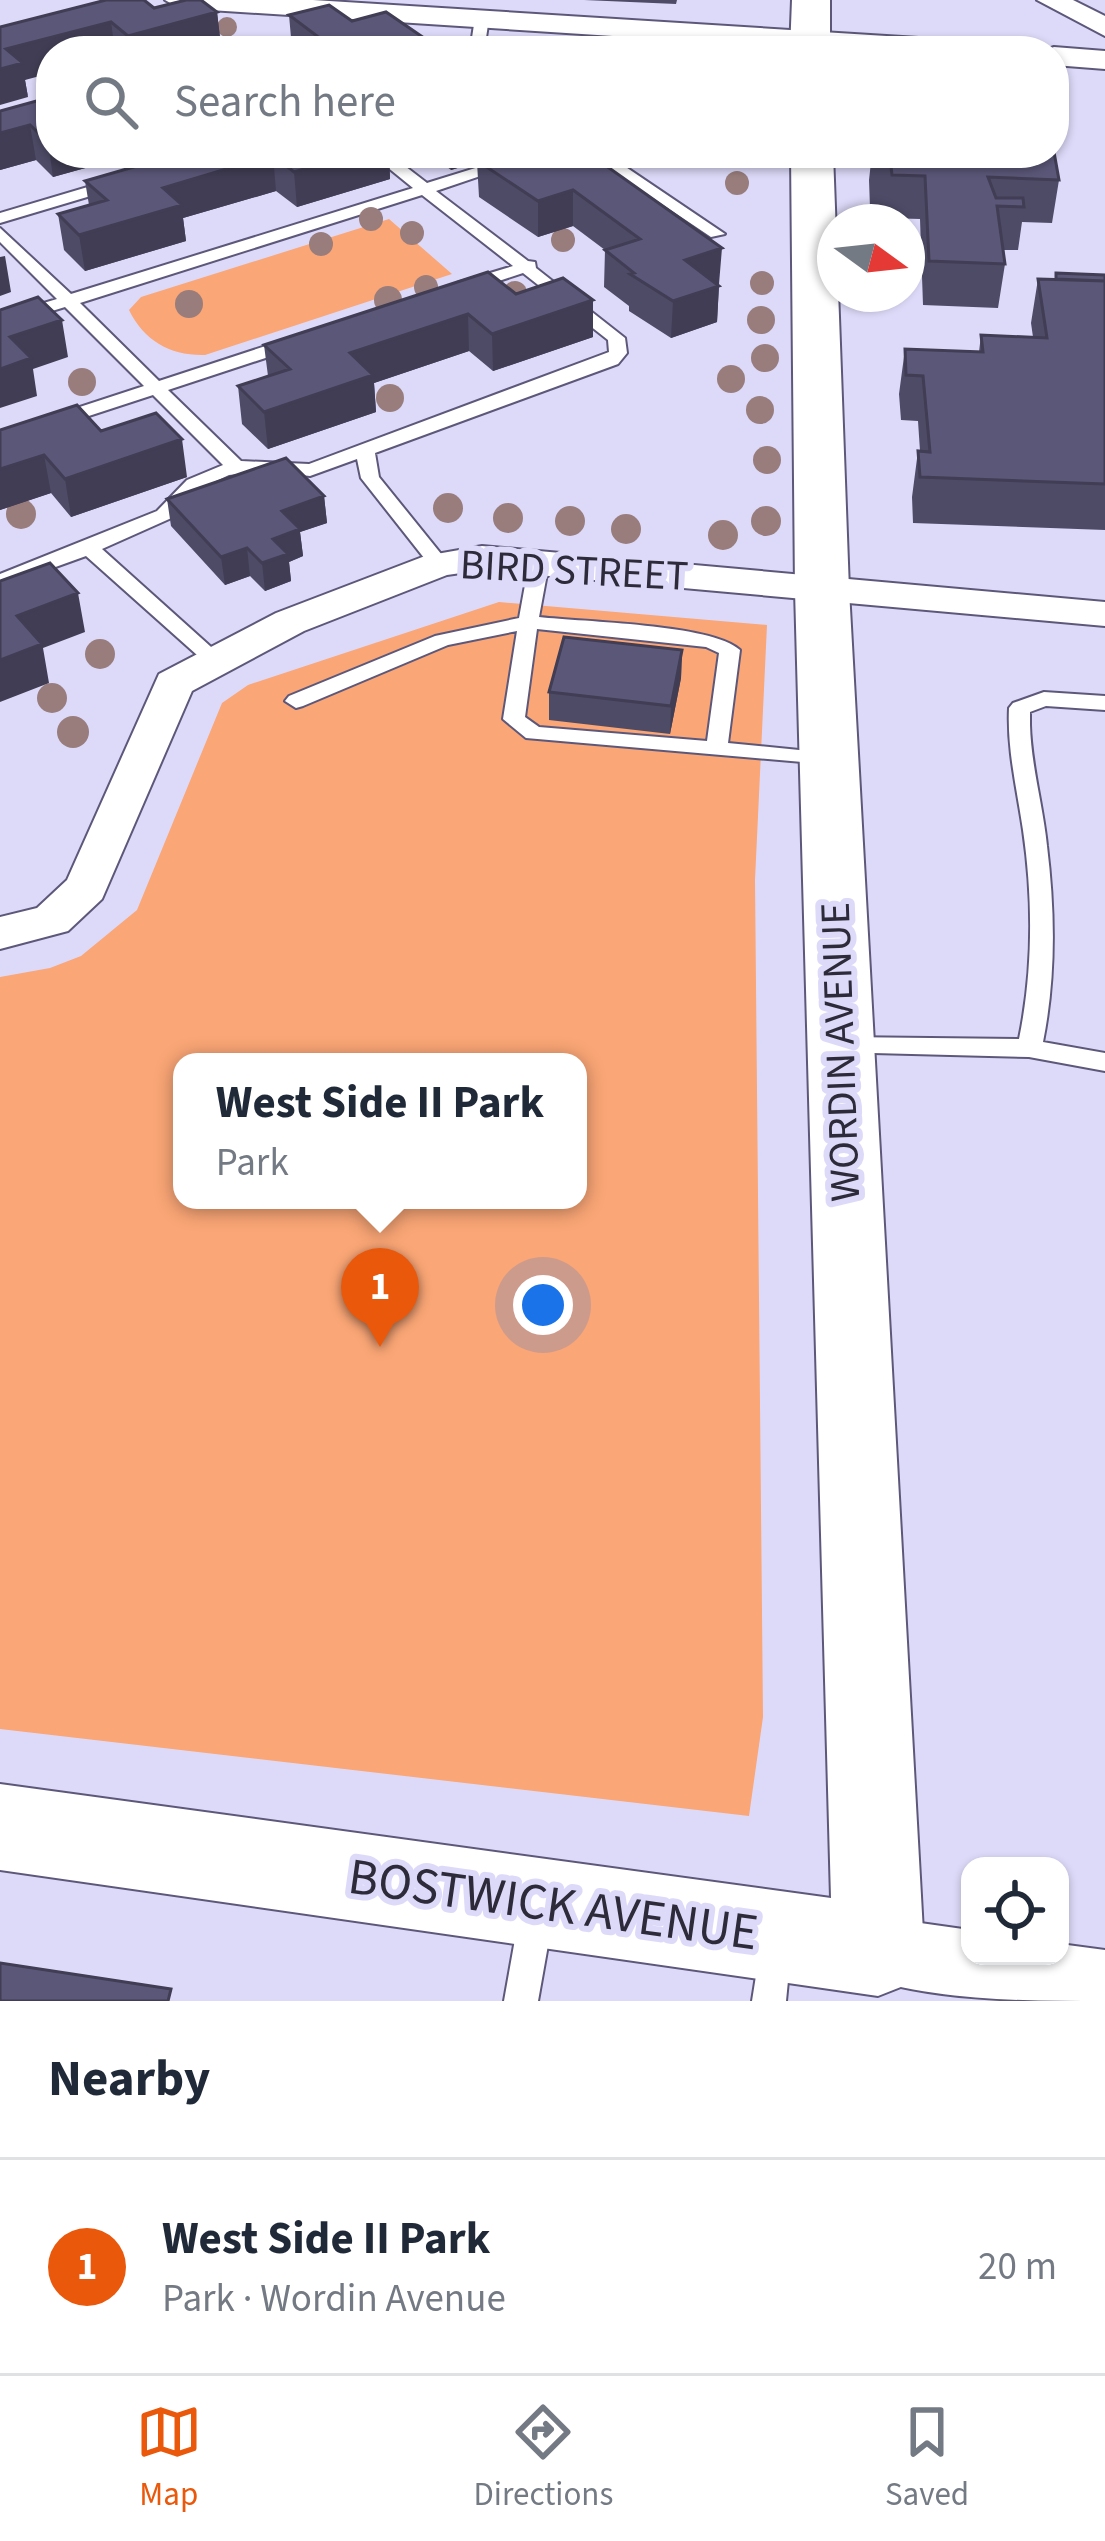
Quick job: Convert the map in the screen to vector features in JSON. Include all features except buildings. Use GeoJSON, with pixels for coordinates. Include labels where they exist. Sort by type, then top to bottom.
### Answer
{"type":"FeatureCollection","features":[{"type":"Feature","properties":{"kind":"street"},"geometry":{"type":"LineString","coordinates":[[179,0],[416,7],[482,18],[810,30],[859,36]]}},
{"type":"Feature","properties":{"kind":"street"},"geometry":{"type":"LineString","coordinates":[[1051,0],[1105,27]]}},
{"type":"Feature","properties":{"kind":"street"},"geometry":{"type":"LineString","coordinates":[[1069,57],[1105,60]]}},
{"type":"Feature","properties":{"kind":"street","name":"WORDIN AVENUE"},"geometry":{"type":"LineString","coordinates":[[812,168],[822,590],[878,1951]]}},
{"type":"Feature","properties":{"kind":"street","name":"BIRD STREET"},"geometry":{"type":"LineString","coordinates":[[0,933],[52,920],[86,888],[174,683],[290,622],[439,564],[482,558],[1105,614]]}},
{"type":"Feature","properties":{"kind":"street","name":"BOSTWICK AVENUE"},"geometry":{"type":"LineString","coordinates":[[0,1827],[539,1903],[772,1968],[878,1951],[1105,1984]]}},
{"type":"Feature","properties":{"kind":"lane"},"geometry":{"type":"LineString","coordinates":[[479,36],[482,18]]}},
{"type":"Feature","properties":{"kind":"lane"},"geometry":{"type":"LineString","coordinates":[[0,581],[90,549],[178,509],[194,484],[237,468],[260,461],[310,470],[611,360],[618,353],[616,338],[399,168]]}},
{"type":"Feature","properties":{"kind":"lane"},"geometry":{"type":"LineString","coordinates":[[0,322],[489,168]]}},
{"type":"Feature","properties":{"kind":"lane"},"geometry":{"type":"LineString","coordinates":[[617,168],[717,234]]}},
{"type":"Feature","properties":{"kind":"lane"},"geometry":{"type":"LineString","coordinates":[[0,218],[130,179]]}},
{"type":"Feature","properties":{"kind":"lane"},"geometry":{"type":"LineString","coordinates":[[0,232],[237,468]]}},
{"type":"Feature","properties":{"kind":"lane"},"geometry":{"type":"LineString","coordinates":[[441,295],[529,266]]}},
{"type":"Feature","properties":{"kind":"lane"},"geometry":{"type":"LineString","coordinates":[[0,439],[310,338]]}},
{"type":"Feature","properties":{"kind":"lane"},"geometry":{"type":"LineString","coordinates":[[364,452],[370,478],[439,564]]}},
{"type":"Feature","properties":{"kind":"lane"},"geometry":{"type":"LineString","coordinates":[[90,549],[213,659]]}},
{"type":"Feature","properties":{"kind":"lane"},"geometry":{"type":"LineString","coordinates":[[539,563],[514,719],[534,733],[830,760]]}},
{"type":"Feature","properties":{"kind":"lane"},"geometry":{"type":"LineString","coordinates":[[296,701],[442,640],[528,622],[710,641],[730,650],[717,748]]}},
{"type":"Feature","properties":{"kind":"lane"},"geometry":{"type":"LineString","coordinates":[[1029,1048],[1041,999],[1036,846],[1018,735],[1021,708],[1044,699],[1105,703]]}},
{"type":"Feature","properties":{"kind":"lane"},"geometry":{"type":"LineString","coordinates":[[841,1046],[950,1043],[1029,1048],[1105,1062]]}},
{"type":"Feature","properties":{"kind":"lane"},"geometry":{"type":"LineString","coordinates":[[521,2001],[539,1903]]}},
{"type":"Feature","properties":{"kind":"shaded area"},"geometry":{"type":"Polygon","coordinates":[[[389,219],[452,274],[205,355],[181,353],[160,344],[142,330],[129,310],[141,297],[389,219]]]}},
{"type":"Feature","properties":{"kind":"shaded area"},"geometry":{"type":"Polygon","coordinates":[[[499,602],[767,625],[755,880],[763,1717],[749,1816],[0,1729],[0,977],[50,968],[81,956],[137,910],[222,703],[248,685],[499,602]]]}},
{"type":"Feature","properties":{"kind":"place","name":"West Side II Park"},"geometry":{"type":"Point","coordinates":[380,1347]}}]}
